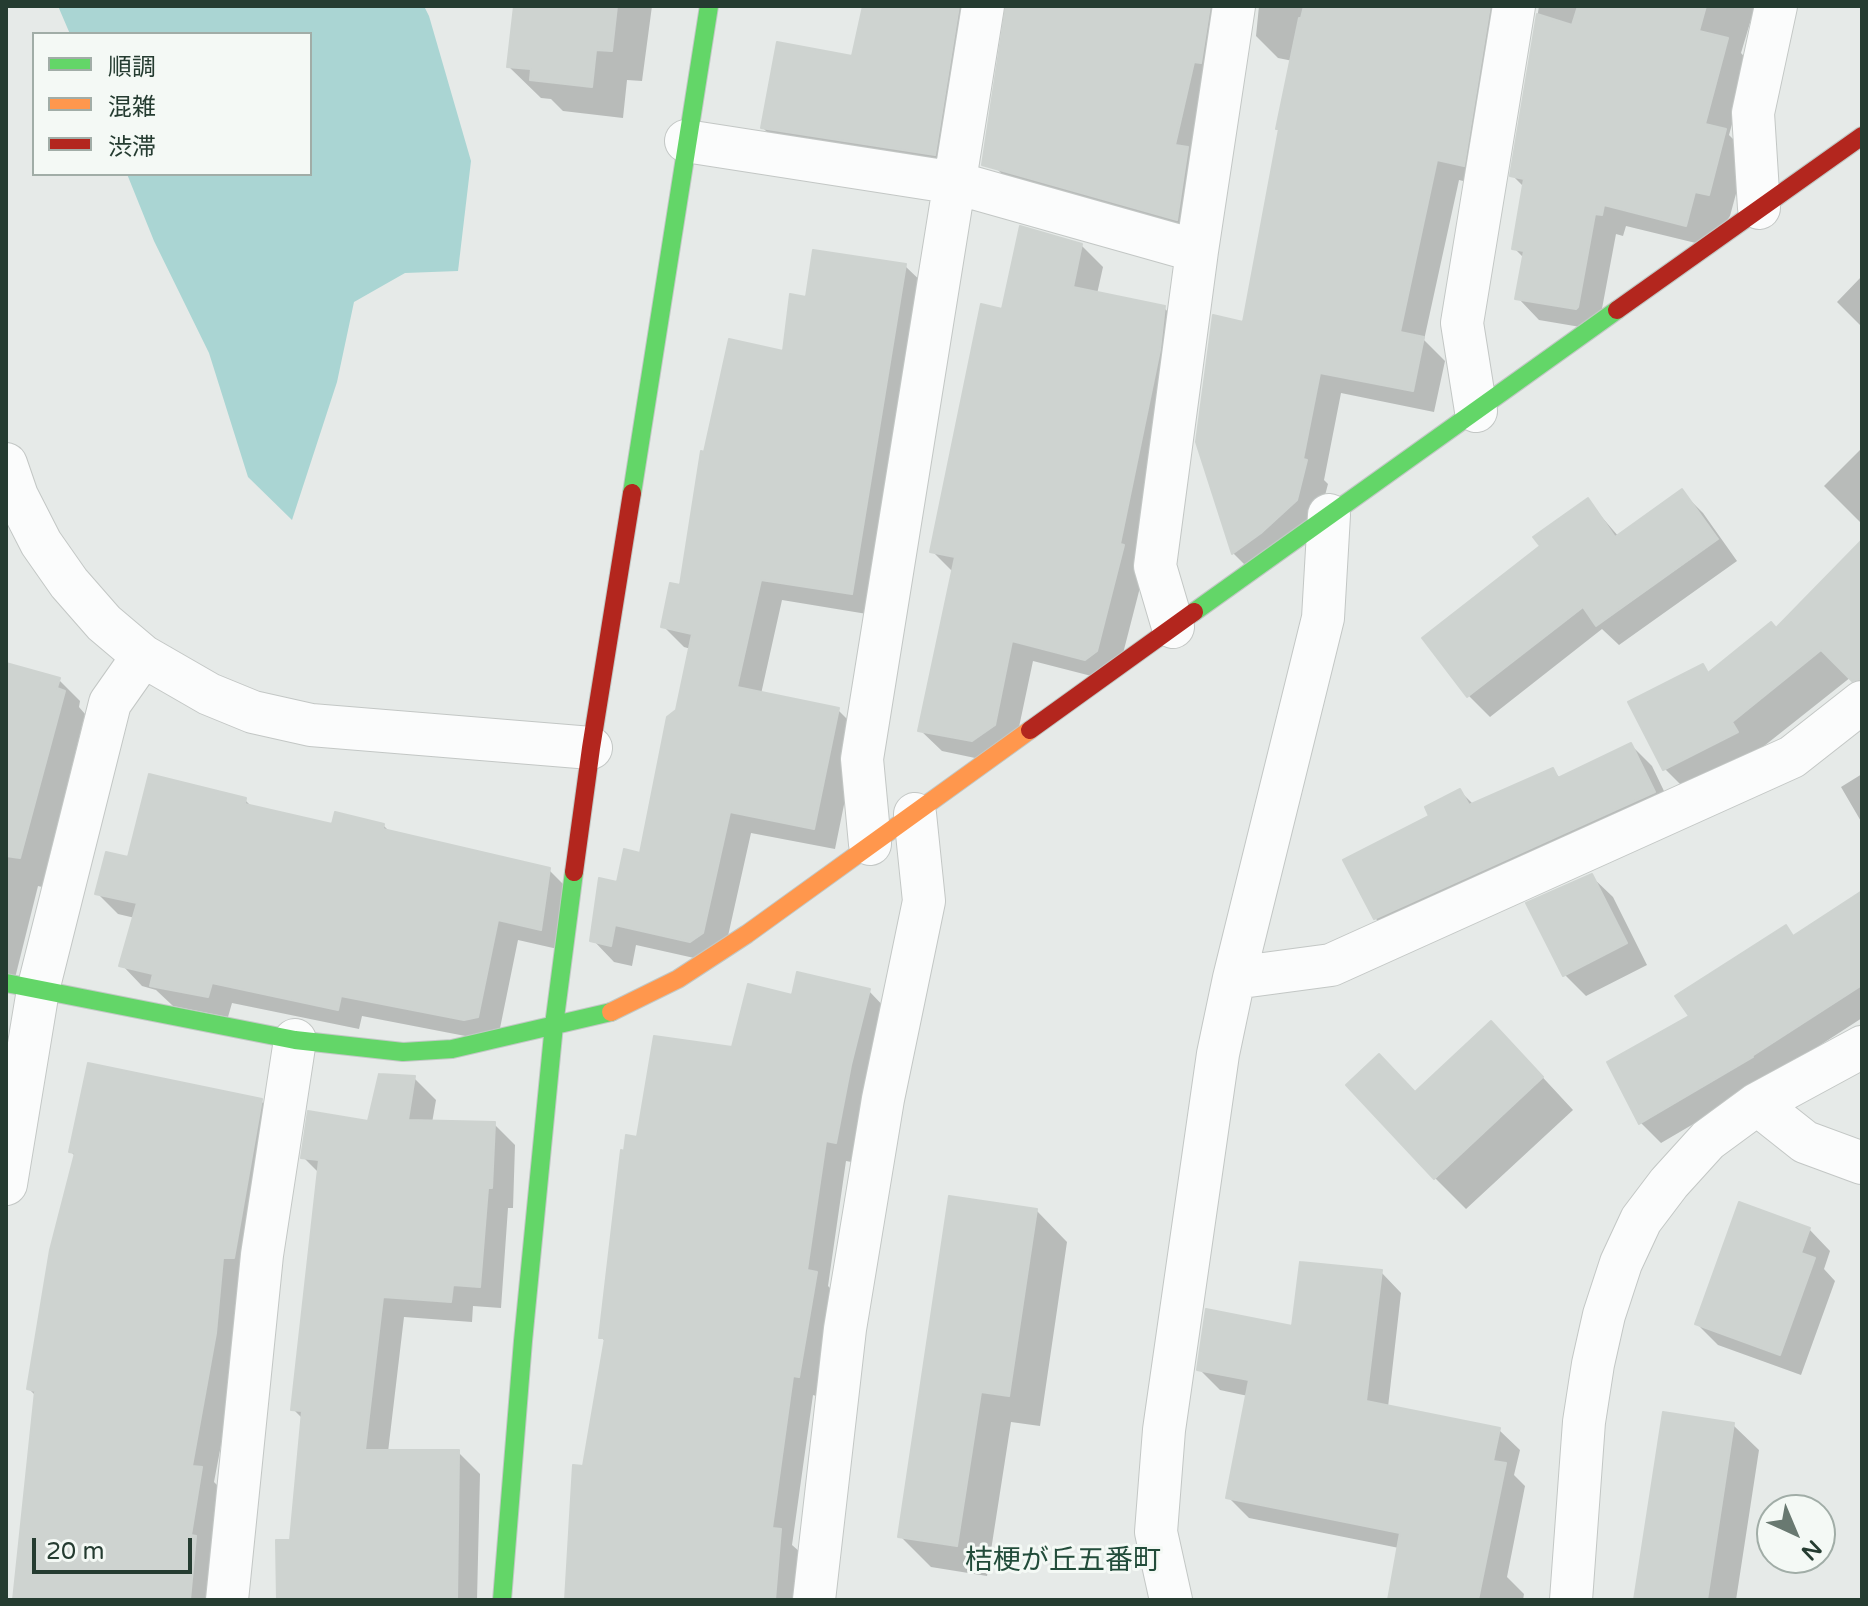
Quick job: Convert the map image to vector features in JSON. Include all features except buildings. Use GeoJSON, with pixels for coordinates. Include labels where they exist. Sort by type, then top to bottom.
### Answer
{"type":"FeatureCollection","features":[{"type":"Feature","properties":{"kind":"street"},"geometry":{"type":"LineString","coordinates":[[502,1600],[523,1341],[554,1025],[591,748],[709,6]]}},
{"type":"Feature","properties":{"kind":"street"},"geometry":{"type":"LineString","coordinates":[[870,844],[862,759],[983,6]]}},
{"type":"Feature","properties":{"kind":"street"},"geometry":{"type":"LineString","coordinates":[[1173,627],[1155,566],[1197,251],[1234,6]]}},
{"type":"Feature","properties":{"kind":"street"},"geometry":{"type":"LineString","coordinates":[[1476,411],[1462,323],[1514,6]]}},
{"type":"Feature","properties":{"kind":"street"},"geometry":{"type":"LineString","coordinates":[[1759,208],[1753,113],[1776,6]]}},
{"type":"Feature","properties":{"kind":"street"},"geometry":{"type":"LineString","coordinates":[[22,986],[295,1040],[403,1052],[452,1049],[618,1010],[678,979],[747,934],[1862,136]]}},
{"type":"Feature","properties":{"kind":"street"},"geometry":{"type":"LineString","coordinates":[[686,141],[956,183],[1197,251]]}},
{"type":"Feature","properties":{"kind":"street"},"geometry":{"type":"LineString","coordinates":[[6,464],[17,496],[35,531],[62,573],[104,623],[143,656],[209,694],[253,712],[311,725],[591,748]]}},
{"type":"Feature","properties":{"kind":"street"},"geometry":{"type":"LineString","coordinates":[[1171,1600],[1156,1532],[1164,1430],[1218,1054],[1323,618],[1329,515]]}},
{"type":"Feature","properties":{"kind":"street"},"geometry":{"type":"LineString","coordinates":[[6,1184],[22,986],[110,703],[143,656]]}},
{"type":"Feature","properties":{"kind":"street"},"geometry":{"type":"LineString","coordinates":[[1234,978],[1331,965],[1792,757],[1862,702]]}},
{"type":"Feature","properties":{"kind":"street"},"geometry":{"type":"LineString","coordinates":[[814,1600],[845,1329],[883,1099],[924,901],[915,814]]}},
{"type":"Feature","properties":{"kind":"street"},"geometry":{"type":"LineString","coordinates":[[227,1600],[262,1255],[295,1040]]}},
{"type":"Feature","properties":{"kind":"street"},"geometry":{"type":"LineString","coordinates":[[1571,1600],[1584,1422],[1604,1315],[1621,1263],[1641,1220],[1708,1140],[1757,1104],[1862,1047]]}},
{"type":"Feature","properties":{"kind":"street"},"geometry":{"type":"LineString","coordinates":[[1757,1104],[1805,1142],[1862,1163]]}},
{"type":"Feature","properties":{"kind":"water"},"geometry":{"type":"Polygon","coordinates":[[[58,6],[424,6],[429,16],[471,161],[458,271],[405,273],[354,302],[337,382],[292,520],[248,477],[209,353],[154,241],[128,176],[312,176],[312,32],[69,32],[58,6]]]}},
{"type":"Feature","properties":{"kind":"traffic: fast"},"geometry":{"type":"LineString","coordinates":[[632,493],[709,6]]}},
{"type":"Feature","properties":{"kind":"traffic: fast"},"geometry":{"type":"LineString","coordinates":[[1194,612],[1617,310]]}},
{"type":"Feature","properties":{"kind":"traffic: fast"},"geometry":{"type":"LineString","coordinates":[[502,1600],[523,1341],[554,1025],[574,872]]}},
{"type":"Feature","properties":{"kind":"traffic: fast"},"geometry":{"type":"LineString","coordinates":[[6,983],[295,1040],[403,1052],[452,1049],[611,1012]]}},
{"type":"Feature","properties":{"kind":"traffic: slow"},"geometry":{"type":"LineString","coordinates":[[611,1012],[678,979],[747,934],[1030,730]]}},
{"type":"Feature","properties":{"kind":"traffic: jam"},"geometry":{"type":"LineString","coordinates":[[1617,310],[1862,136]]}},
{"type":"Feature","properties":{"kind":"traffic: jam"},"geometry":{"type":"LineString","coordinates":[[574,872],[632,493]]}},
{"type":"Feature","properties":{"kind":"traffic: jam"},"geometry":{"type":"LineString","coordinates":[[1030,730],[1194,612]]}},
{"type":"Feature","properties":{"kind":"district","name":"桔梗が丘五番町"},"geometry":{"type":"Point","coordinates":[1063,1562]}}]}
